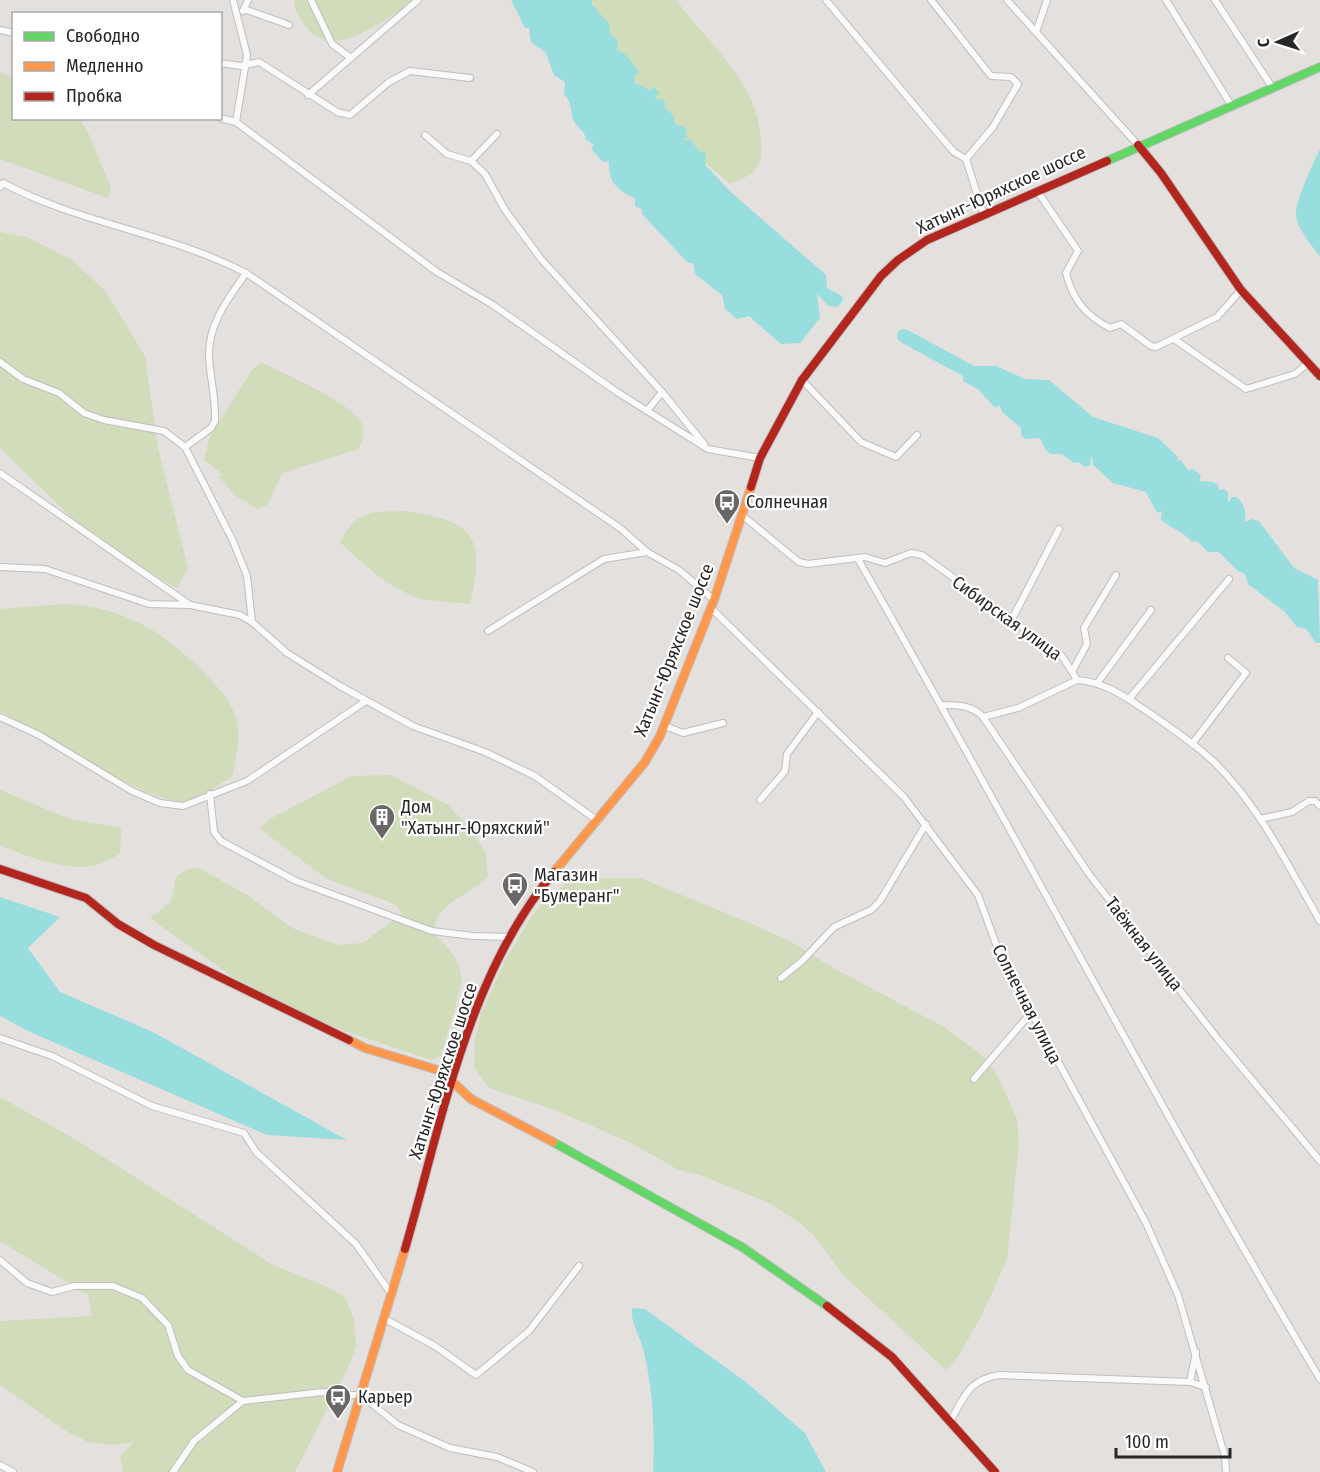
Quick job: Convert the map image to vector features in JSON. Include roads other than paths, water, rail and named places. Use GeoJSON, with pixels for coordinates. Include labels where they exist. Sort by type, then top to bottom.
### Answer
{"type":"FeatureCollection","features":[{"type":"Feature","properties":{"kind":"street"},"geometry":{"type":"LineString","coordinates":[[233,0],[240,17],[248,65],[236,122]]}},
{"type":"Feature","properties":{"kind":"street"},"geometry":{"type":"LineString","coordinates":[[240,17],[248,0]]}},
{"type":"Feature","properties":{"kind":"street"},"geometry":{"type":"LineString","coordinates":[[311,0],[332,44],[351,58]]}},
{"type":"Feature","properties":{"kind":"street"},"geometry":{"type":"LineString","coordinates":[[308,95],[418,0]]}},
{"type":"Feature","properties":{"kind":"street"},"geometry":{"type":"LineString","coordinates":[[826,0],[954,152],[966,159],[984,216]]}},
{"type":"Feature","properties":{"kind":"street"},"geometry":{"type":"LineString","coordinates":[[931,0],[991,76],[1011,77],[1018,84],[993,127],[966,159]]}},
{"type":"Feature","properties":{"kind":"street"},"geometry":{"type":"LineString","coordinates":[[1008,0],[1138,145],[1161,173],[1241,290],[1320,376]]}},
{"type":"Feature","properties":{"kind":"street"},"geometry":{"type":"LineString","coordinates":[[1036,32],[1047,0]]}},
{"type":"Feature","properties":{"kind":"street"},"geometry":{"type":"LineString","coordinates":[[1166,0],[1231,105]]}},
{"type":"Feature","properties":{"kind":"street"},"geometry":{"type":"LineString","coordinates":[[1215,0],[1272,87]]}},
{"type":"Feature","properties":{"kind":"street"},"geometry":{"type":"LineString","coordinates":[[244,9],[289,25]]}},
{"type":"Feature","properties":{"kind":"street"},"geometry":{"type":"LineString","coordinates":[[222,63],[248,65],[259,62],[308,95],[339,113],[350,115],[389,82],[410,71],[470,78]]}},
{"type":"Feature","properties":{"kind":"street","name":"Хатынг-Юряхское шоссе"},"geometry":{"type":"LineString","coordinates":[[337,1472],[385,1319],[453,1082],[486,991],[510,937],[533,897],[645,762],[664,726],[712,604],[760,458],[802,380],[881,276],[898,260],[927,240],[1038,192],[1138,145],[1320,67]]}},
{"type":"Feature","properties":{"kind":"street"},"geometry":{"type":"LineString","coordinates":[[222,118],[236,122],[437,272],[493,305],[647,411],[708,449],[760,458]]}},
{"type":"Feature","properties":{"kind":"street"},"geometry":{"type":"LineString","coordinates":[[471,161],[497,134]]}},
{"type":"Feature","properties":{"kind":"street"},"geometry":{"type":"LineString","coordinates":[[425,135],[447,154],[471,161],[484,174],[505,210],[541,259],[662,392],[708,449]]}},
{"type":"Feature","properties":{"kind":"street","name":"Солнечная улица"},"geometry":{"type":"LineString","coordinates":[[0,187],[3,183],[50,205],[205,255],[246,273],[620,528],[647,552],[678,570],[904,797],[978,895],[1000,955],[1030,1014],[1146,1223],[1178,1295],[1225,1457],[1226,1472]]}},
{"type":"Feature","properties":{"kind":"street"},"geometry":{"type":"LineString","coordinates":[[1038,192],[1078,251],[1066,273],[1071,294],[1091,318],[1110,328],[1121,324],[1151,346],[1174,339],[1217,317],[1241,290]]}},
{"type":"Feature","properties":{"kind":"street"},"geometry":{"type":"LineString","coordinates":[[185,447],[211,428],[215,421],[209,354],[210,338],[215,322],[246,273]]}},
{"type":"Feature","properties":{"kind":"street"},"geometry":{"type":"LineString","coordinates":[[1174,339],[1246,389],[1295,374],[1308,363]]}},
{"type":"Feature","properties":{"kind":"street"},"geometry":{"type":"LineString","coordinates":[[0,362],[23,379],[59,393],[84,413],[104,420],[164,431],[185,447],[240,558],[250,591],[252,622]]}},
{"type":"Feature","properties":{"kind":"street"},"geometry":{"type":"LineString","coordinates":[[802,380],[861,442],[896,457],[917,435]]}},
{"type":"Feature","properties":{"kind":"street"},"geometry":{"type":"LineString","coordinates":[[647,411],[662,392]]}},
{"type":"Feature","properties":{"kind":"street"},"geometry":{"type":"LineString","coordinates":[[0,473],[190,605]]}},
{"type":"Feature","properties":{"kind":"street","name":"Сибирская улица"},"geometry":{"type":"LineString","coordinates":[[742,516],[799,562],[818,565],[866,557],[885,563],[911,553],[922,555],[1062,656],[1073,670],[1077,680]]}},
{"type":"Feature","properties":{"kind":"street"},"geometry":{"type":"LineString","coordinates":[[1011,621],[1059,529]]}},
{"type":"Feature","properties":{"kind":"street"},"geometry":{"type":"LineString","coordinates":[[488,631],[604,559],[647,552]]}},
{"type":"Feature","properties":{"kind":"street"},"geometry":{"type":"LineString","coordinates":[[858,559],[942,705],[1187,1148],[1320,1379]]}},
{"type":"Feature","properties":{"kind":"street"},"geometry":{"type":"LineString","coordinates":[[0,567],[45,569],[149,604],[190,605],[227,612],[252,622],[287,653],[366,701],[413,726],[485,752],[535,776],[598,821]]}},
{"type":"Feature","properties":{"kind":"street"},"geometry":{"type":"LineString","coordinates":[[1073,670],[1087,644],[1084,628],[1116,574]]}},
{"type":"Feature","properties":{"kind":"street"},"geometry":{"type":"LineString","coordinates":[[1129,699],[1229,579]]}},
{"type":"Feature","properties":{"kind":"street"},"geometry":{"type":"LineString","coordinates":[[1098,682],[1151,610]]}},
{"type":"Feature","properties":{"kind":"street"},"geometry":{"type":"LineString","coordinates":[[1192,744],[1246,673],[1228,658]]}},
{"type":"Feature","properties":{"kind":"street"},"geometry":{"type":"LineString","coordinates":[[942,705],[962,705],[977,710],[983,717],[1018,708],[1077,680],[1098,682],[1129,699],[1214,762],[1260,819],[1320,921]]}},
{"type":"Feature","properties":{"kind":"street"},"geometry":{"type":"LineString","coordinates":[[0,717],[39,735],[132,791],[160,803],[183,806],[255,776],[366,701]]}},
{"type":"Feature","properties":{"kind":"street"},"geometry":{"type":"LineString","coordinates":[[760,800],[785,771],[787,754],[819,712]]}},
{"type":"Feature","properties":{"kind":"street","name":"Таёжная улица"},"geometry":{"type":"LineString","coordinates":[[983,717],[1089,874],[1218,1038],[1320,1161]]}},
{"type":"Feature","properties":{"kind":"street"},"geometry":{"type":"LineString","coordinates":[[664,726],[683,733],[723,723]]}},
{"type":"Feature","properties":{"kind":"street"},"geometry":{"type":"LineString","coordinates":[[210,794],[214,832],[220,841],[297,881],[432,931],[510,937]]}},
{"type":"Feature","properties":{"kind":"street"},"geometry":{"type":"LineString","coordinates":[[1260,819],[1292,812],[1309,801],[1315,801],[1320,806]]}},
{"type":"Feature","properties":{"kind":"street"},"geometry":{"type":"LineString","coordinates":[[781,978],[802,961],[834,927],[871,910],[880,902],[926,824]]}},
{"type":"Feature","properties":{"kind":"street"},"geometry":{"type":"LineString","coordinates":[[0,868],[86,898],[118,924],[173,955],[365,1048],[441,1071],[471,1099],[614,1174],[742,1247],[824,1303],[892,1357],[927,1398],[951,1420],[995,1472]]}},
{"type":"Feature","properties":{"kind":"street"},"geometry":{"type":"LineString","coordinates":[[974,1079],[1030,1014]]}},
{"type":"Feature","properties":{"kind":"street"},"geometry":{"type":"LineString","coordinates":[[0,1038],[52,1056],[152,1106],[244,1133],[256,1152],[356,1244],[392,1295]]}},
{"type":"Feature","properties":{"kind":"street"},"geometry":{"type":"LineString","coordinates":[[0,1260],[27,1282],[52,1292],[74,1286],[113,1286],[142,1298],[168,1325],[178,1356],[188,1371],[243,1401]]}},
{"type":"Feature","properties":{"kind":"street"},"geometry":{"type":"LineString","coordinates":[[385,1319],[435,1346],[476,1376],[529,1331],[579,1266]]}},
{"type":"Feature","properties":{"kind":"street"},"geometry":{"type":"LineString","coordinates":[[1190,1382],[1196,1352]]}},
{"type":"Feature","properties":{"kind":"street"},"geometry":{"type":"LineString","coordinates":[[951,1420],[967,1393],[980,1378],[999,1375],[1190,1382],[1206,1388]]}},
{"type":"Feature","properties":{"kind":"street"},"geometry":{"type":"LineString","coordinates":[[173,1472],[194,1441],[243,1401],[323,1392],[362,1396],[398,1425],[440,1444],[497,1457],[533,1472]]}},
{"type":"Feature","properties":{"kind":"street"},"geometry":{"type":"LineString","coordinates":[[0,1465],[13,1472]]}},
{"type":"Feature","properties":{"kind":"water"},"geometry":{"type":"Polygon","coordinates":[[[511,0],[592,0],[592,4],[609,24],[610,34],[618,41],[617,49],[626,55],[639,72],[635,75],[635,83],[649,90],[654,87],[659,93],[654,99],[662,99],[666,104],[664,107],[674,116],[674,123],[688,129],[685,130],[688,138],[684,138],[685,141],[691,140],[699,151],[706,153],[705,165],[732,193],[826,275],[827,288],[842,296],[843,301],[837,307],[829,306],[817,294],[820,318],[800,343],[781,344],[749,316],[737,319],[725,309],[722,295],[695,274],[693,263],[688,263],[642,214],[642,209],[635,206],[635,198],[623,192],[615,184],[610,174],[609,161],[603,162],[591,149],[594,144],[586,140],[575,123],[569,102],[564,94],[565,82],[554,75],[546,53],[531,42],[529,28],[525,28],[511,0]]]}},
{"type":"Feature","properties":{"kind":"water"},"geometry":{"type":"Polygon","coordinates":[[[1320,149],[1320,257],[1302,232],[1297,221],[1296,209],[1320,149]]]}},
{"type":"Feature","properties":{"kind":"water"},"geometry":{"type":"Polygon","coordinates":[[[973,366],[996,366],[1025,379],[1049,380],[1093,417],[1158,438],[1178,457],[1177,461],[1181,460],[1188,470],[1193,469],[1201,475],[1199,481],[1213,482],[1218,485],[1219,490],[1224,489],[1228,492],[1228,503],[1232,497],[1237,497],[1244,508],[1245,522],[1252,519],[1259,521],[1294,568],[1318,580],[1320,643],[1316,643],[1306,629],[1297,627],[1285,612],[1248,584],[1245,574],[1238,571],[1219,552],[1208,552],[1197,541],[1192,542],[1161,520],[1162,511],[1157,513],[1146,492],[1113,483],[1093,465],[1092,457],[1090,458],[1091,465],[1085,467],[1079,462],[1074,463],[1062,454],[1050,454],[1040,438],[1025,439],[1021,435],[1021,428],[1002,412],[1000,406],[994,407],[979,390],[963,381],[963,377],[973,366]]]}},
{"type":"Feature","properties":{"kind":"water"},"geometry":{"type":"Polygon","coordinates":[[[0,897],[60,917],[28,948],[60,992],[153,1032],[347,1140],[267,1135],[30,1032],[0,1016],[0,897]]]}},
{"type":"Feature","properties":{"kind":"water"},"geometry":{"type":"Polygon","coordinates":[[[632,1308],[645,1309],[747,1383],[805,1433],[826,1472],[653,1472],[651,1396],[643,1346],[634,1325],[632,1308]]]}},
{"type":"Feature","properties":{"kind":"waterway"},"geometry":{"type":"LineString","coordinates":[[904,336],[985,380]]}},
{"type":"Feature","properties":{"kind":"place","name":"Солнечная"},"geometry":{"type":"Point","coordinates":[727,525]}},
{"type":"Feature","properties":{"kind":"place","name":"Дом \"Хатынг-Юряхский\""},"geometry":{"type":"Point","coordinates":[382,840]}},
{"type":"Feature","properties":{"kind":"place","name":"Магазин \"Бумеранг\""},"geometry":{"type":"Point","coordinates":[515,908]}},
{"type":"Feature","properties":{"kind":"place","name":"Карьер"},"geometry":{"type":"Point","coordinates":[338,1420]}}]}
